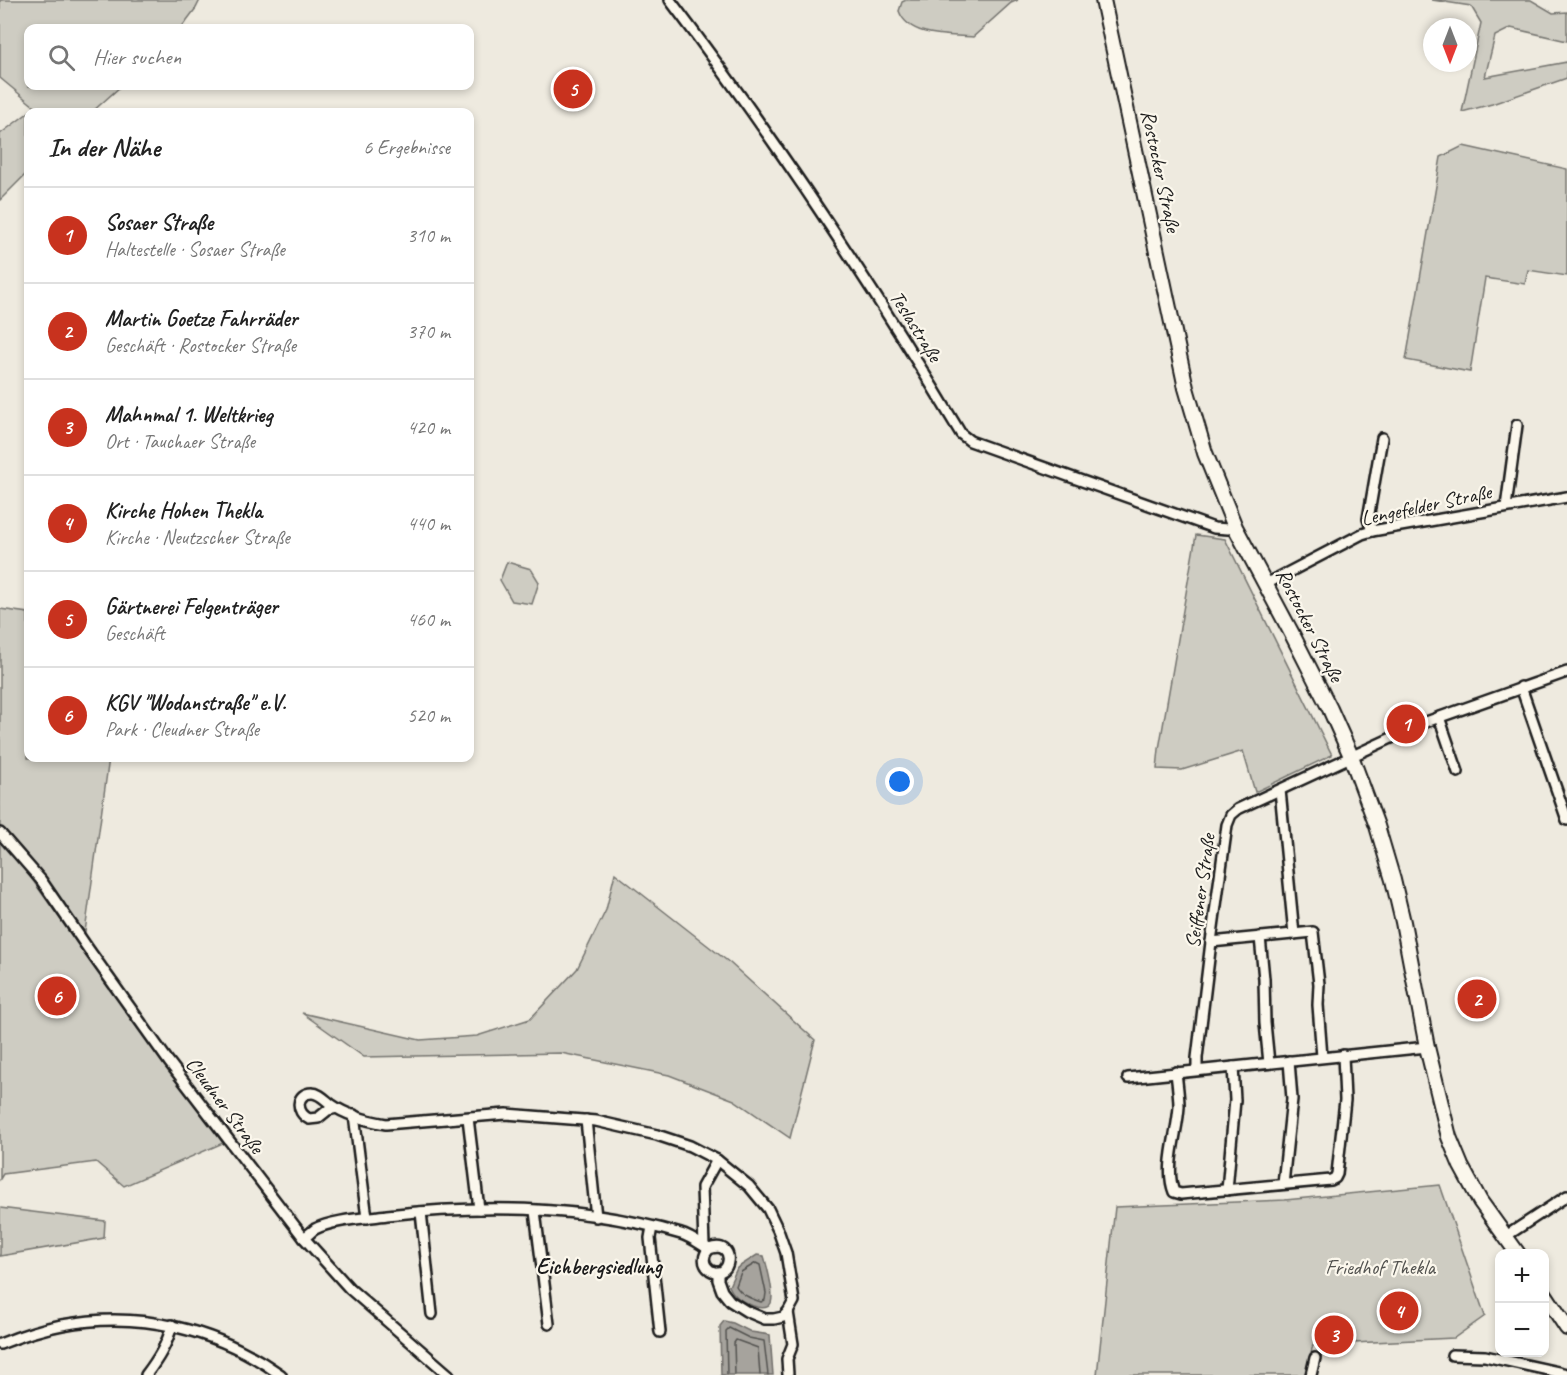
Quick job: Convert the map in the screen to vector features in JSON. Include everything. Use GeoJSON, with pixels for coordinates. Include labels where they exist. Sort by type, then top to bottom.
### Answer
{"type":"FeatureCollection","features":[{"type":"Feature","properties":{"kind":"main road","name":"Rostocker Straße"},"geometry":{"type":"LineString","coordinates":[[1103,0],[1186,388],[1205,453],[1235,527],[1330,710],[1351,756],[1394,880],[1427,1047],[1449,1137],[1461,1166],[1480,1201],[1515,1249]]}},
{"type":"Feature","properties":{"kind":"main road"},"geometry":{"type":"LineString","coordinates":[[1549,1299],[1567,1328]]}},
{"type":"Feature","properties":{"kind":"street","name":"Teslastraße"},"geometry":{"type":"LineString","coordinates":[[670,0],[803,186],[910,348],[961,434],[970,441],[1214,528],[1228,530],[1235,527]]}},
{"type":"Feature","properties":{"kind":"street"},"geometry":{"type":"LineString","coordinates":[[1506,507],[1517,425]]}},
{"type":"Feature","properties":{"kind":"street"},"geometry":{"type":"LineString","coordinates":[[1372,531],[1368,519],[1382,438]]}},
{"type":"Feature","properties":{"kind":"street","name":"Lengefelder Straße"},"geometry":{"type":"LineString","coordinates":[[1266,584],[1372,531],[1567,497]]}},
{"type":"Feature","properties":{"kind":"street","name":"Seiffener Straße"},"geometry":{"type":"LineString","coordinates":[[1197,1071],[1210,942],[1227,825],[1231,815],[1238,809],[1439,717],[1567,672]]}},
{"type":"Feature","properties":{"kind":"street"},"geometry":{"type":"LineString","coordinates":[[1521,687],[1567,820]]}},
{"type":"Feature","properties":{"kind":"street"},"geometry":{"type":"LineString","coordinates":[[1439,717],[1458,772]]}},
{"type":"Feature","properties":{"kind":"street"},"geometry":{"type":"LineString","coordinates":[[1280,790],[1294,934]]}},
{"type":"Feature","properties":{"kind":"street","name":"Cleudner Straße"},"geometry":{"type":"LineString","coordinates":[[0,833],[41,880],[169,1062],[304,1238],[350,1289],[449,1375]]}},
{"type":"Feature","properties":{"kind":"street"},"geometry":{"type":"LineString","coordinates":[[1210,942],[1314,933],[1322,1057]]}},
{"type":"Feature","properties":{"kind":"street"},"geometry":{"type":"LineString","coordinates":[[1260,938],[1264,979],[1264,1023],[1269,1063]]}},
{"type":"Feature","properties":{"kind":"street"},"geometry":{"type":"LineString","coordinates":[[1128,1078],[1427,1047]]}},
{"type":"Feature","properties":{"kind":"street"},"geometry":{"type":"LineString","coordinates":[[1176,1072],[1179,1103],[1172,1156],[1174,1192],[1181,1194],[1331,1180],[1337,1174],[1345,1101],[1343,1055]]}},
{"type":"Feature","properties":{"kind":"street"},"geometry":{"type":"LineString","coordinates":[[1283,1184],[1292,1099],[1289,1061]]}},
{"type":"Feature","properties":{"kind":"street"},"geometry":{"type":"LineString","coordinates":[[1227,1190],[1235,1100],[1233,1067]]}},
{"type":"Feature","properties":{"kind":"street"},"geometry":{"type":"LineString","coordinates":[[337,1108],[369,1121],[386,1124],[506,1114],[596,1121],[657,1135],[690,1146],[717,1160],[749,1186],[768,1209],[786,1253],[794,1301],[783,1317],[774,1319],[746,1311],[730,1301],[722,1292],[718,1272]]}},
{"type":"Feature","properties":{"kind":"street"},"geometry":{"type":"LineString","coordinates":[[354,1115],[367,1218]]}},
{"type":"Feature","properties":{"kind":"street"},"geometry":{"type":"LineString","coordinates":[[468,1118],[479,1209]]}},
{"type":"Feature","properties":{"kind":"street"},"geometry":{"type":"LineString","coordinates":[[586,1120],[596,1217]]}},
{"type":"Feature","properties":{"kind":"street"},"geometry":{"type":"LineString","coordinates":[[304,1238],[314,1230],[326,1225],[367,1218],[479,1209],[535,1210],[596,1217],[652,1227],[684,1235],[707,1247],[720,1247],[725,1250],[729,1260],[724,1270],[718,1272],[708,1269],[705,1264],[707,1247],[702,1187],[717,1160]]}},
{"type":"Feature","properties":{"kind":"street"},"geometry":{"type":"LineString","coordinates":[[1506,1236],[1567,1196]]}},
{"type":"Feature","properties":{"kind":"street"},"geometry":{"type":"LineString","coordinates":[[535,1210],[549,1324]]}},
{"type":"Feature","properties":{"kind":"street"},"geometry":{"type":"LineString","coordinates":[[421,1212],[432,1314]]}},
{"type":"Feature","properties":{"kind":"street"},"geometry":{"type":"LineString","coordinates":[[652,1227],[650,1238],[660,1332]]}},
{"type":"Feature","properties":{"kind":"street"},"geometry":{"type":"LineString","coordinates":[[788,1312],[794,1344],[787,1359],[788,1375]]}},
{"type":"Feature","properties":{"kind":"street"},"geometry":{"type":"LineString","coordinates":[[0,1344],[45,1328],[85,1322],[124,1320],[172,1325],[229,1344],[258,1359],[281,1375]]}},
{"type":"Feature","properties":{"kind":"street"},"geometry":{"type":"LineString","coordinates":[[146,1375],[166,1345],[172,1325]]}},
{"type":"Feature","properties":{"kind":"street"},"geometry":{"type":"LineString","coordinates":[[1452,1355],[1485,1356],[1567,1374]]}},
{"type":"Feature","properties":{"kind":"street"},"geometry":{"type":"LineString","coordinates":[[1311,1375],[1316,1358]]}},
{"type":"Feature","properties":{"kind":"green space"},"geometry":{"type":"Polygon","coordinates":[[[0,0],[200,0],[184,24],[24,24],[24,90],[117,90],[96,108],[34,108],[0,78],[0,0]]]}},
{"type":"Feature","properties":{"kind":"green space"},"geometry":{"type":"Polygon","coordinates":[[[906,0],[1018,0],[1011,3],[973,37],[920,31],[904,20],[899,11],[902,2],[906,0]]]}},
{"type":"Feature","properties":{"kind":"green space"},"geometry":{"type":"Polygon","coordinates":[[[1432,0],[1531,0],[1553,13],[1567,12],[1567,41],[1511,28],[1495,36],[1485,77],[1567,62],[1567,78],[1462,112],[1471,72],[1477,72],[1477,42],[1481,23],[1471,6],[1432,0]]]}},
{"type":"Feature","properties":{"kind":"green space"},"geometry":{"type":"Polygon","coordinates":[[[24,116],[24,176],[0,200],[0,134],[24,116]]]}},
{"type":"Feature","properties":{"kind":"green space"},"geometry":{"type":"Polygon","coordinates":[[[1463,146],[1567,169],[1567,276],[1528,270],[1525,284],[1485,278],[1470,372],[1406,360],[1441,157],[1463,146]]]}},
{"type":"Feature","properties":{"kind":"green space"},"geometry":{"type":"Polygon","coordinates":[[[1196,535],[1225,539],[1332,755],[1255,792],[1243,751],[1182,770],[1157,769],[1196,535]]]}},
{"type":"Feature","properties":{"kind":"green space"},"geometry":{"type":"Polygon","coordinates":[[[507,562],[531,569],[539,582],[532,604],[512,601],[500,580],[507,562]]]}},
{"type":"Feature","properties":{"kind":"green space"},"geometry":{"type":"Polygon","coordinates":[[[0,609],[24,612],[24,762],[108,762],[85,932],[0,833],[0,609]]]}},
{"type":"Feature","properties":{"kind":"green space"},"geometry":{"type":"Polygon","coordinates":[[[0,840],[24,868],[154,1051],[223,1143],[124,1186],[96,1162],[3,1174],[0,1179],[0,840]]]}},
{"type":"Feature","properties":{"kind":"green space"},"geometry":{"type":"Polygon","coordinates":[[[615,873],[730,963],[815,1040],[790,1138],[734,1100],[669,1075],[561,1053],[364,1057],[302,1013],[420,1040],[477,1036],[530,1019],[577,969],[606,910],[615,873]]]}},
{"type":"Feature","properties":{"kind":"green space","name":"Friedhof Thekla"},"geometry":{"type":"Polygon","coordinates":[[[1440,1185],[1485,1316],[1454,1338],[1313,1345],[1305,1375],[1097,1375],[1115,1207],[1285,1200],[1440,1185]]]}},
{"type":"Feature","properties":{"kind":"green space"},"geometry":{"type":"Polygon","coordinates":[[[0,1208],[105,1221],[104,1238],[0,1256],[0,1208]]]}},
{"type":"Feature","properties":{"kind":"water"},"geometry":{"type":"Polygon","coordinates":[[[757,1255],[764,1256],[771,1287],[771,1303],[764,1308],[752,1306],[741,1300],[729,1286],[737,1268],[757,1255]]]}},
{"type":"Feature","properties":{"kind":"water"},"geometry":{"type":"Polygon","coordinates":[[[724,1321],[751,1332],[770,1335],[773,1375],[721,1375],[720,1326],[724,1321]]]}},
{"type":"Feature","properties":{"kind":"place","name":"Gärtnerei Felgenträger"},"geometry":{"type":"Point","coordinates":[573,89]}},
{"type":"Feature","properties":{"kind":"place","name":"Sosaer Straße"},"geometry":{"type":"Point","coordinates":[1406,724]}},
{"type":"Feature","properties":{"kind":"place","name":"KGV \"Wodanstraße\" e.V."},"geometry":{"type":"Point","coordinates":[57,996]}},
{"type":"Feature","properties":{"kind":"place","name":"Martin Goetze Fahrräder"},"geometry":{"type":"Point","coordinates":[1477,999]}},
{"type":"Feature","properties":{"kind":"place","name":"Kirche Hohen Thekla"},"geometry":{"type":"Point","coordinates":[1399,1311]}},
{"type":"Feature","properties":{"kind":"place","name":"Mahnmal 1. Weltkrieg"},"geometry":{"type":"Point","coordinates":[1334,1335]}},
{"type":"Feature","properties":{"kind":"district","name":"Eichbergsiedlung"},"geometry":{"type":"Point","coordinates":[599,1266]}}]}
